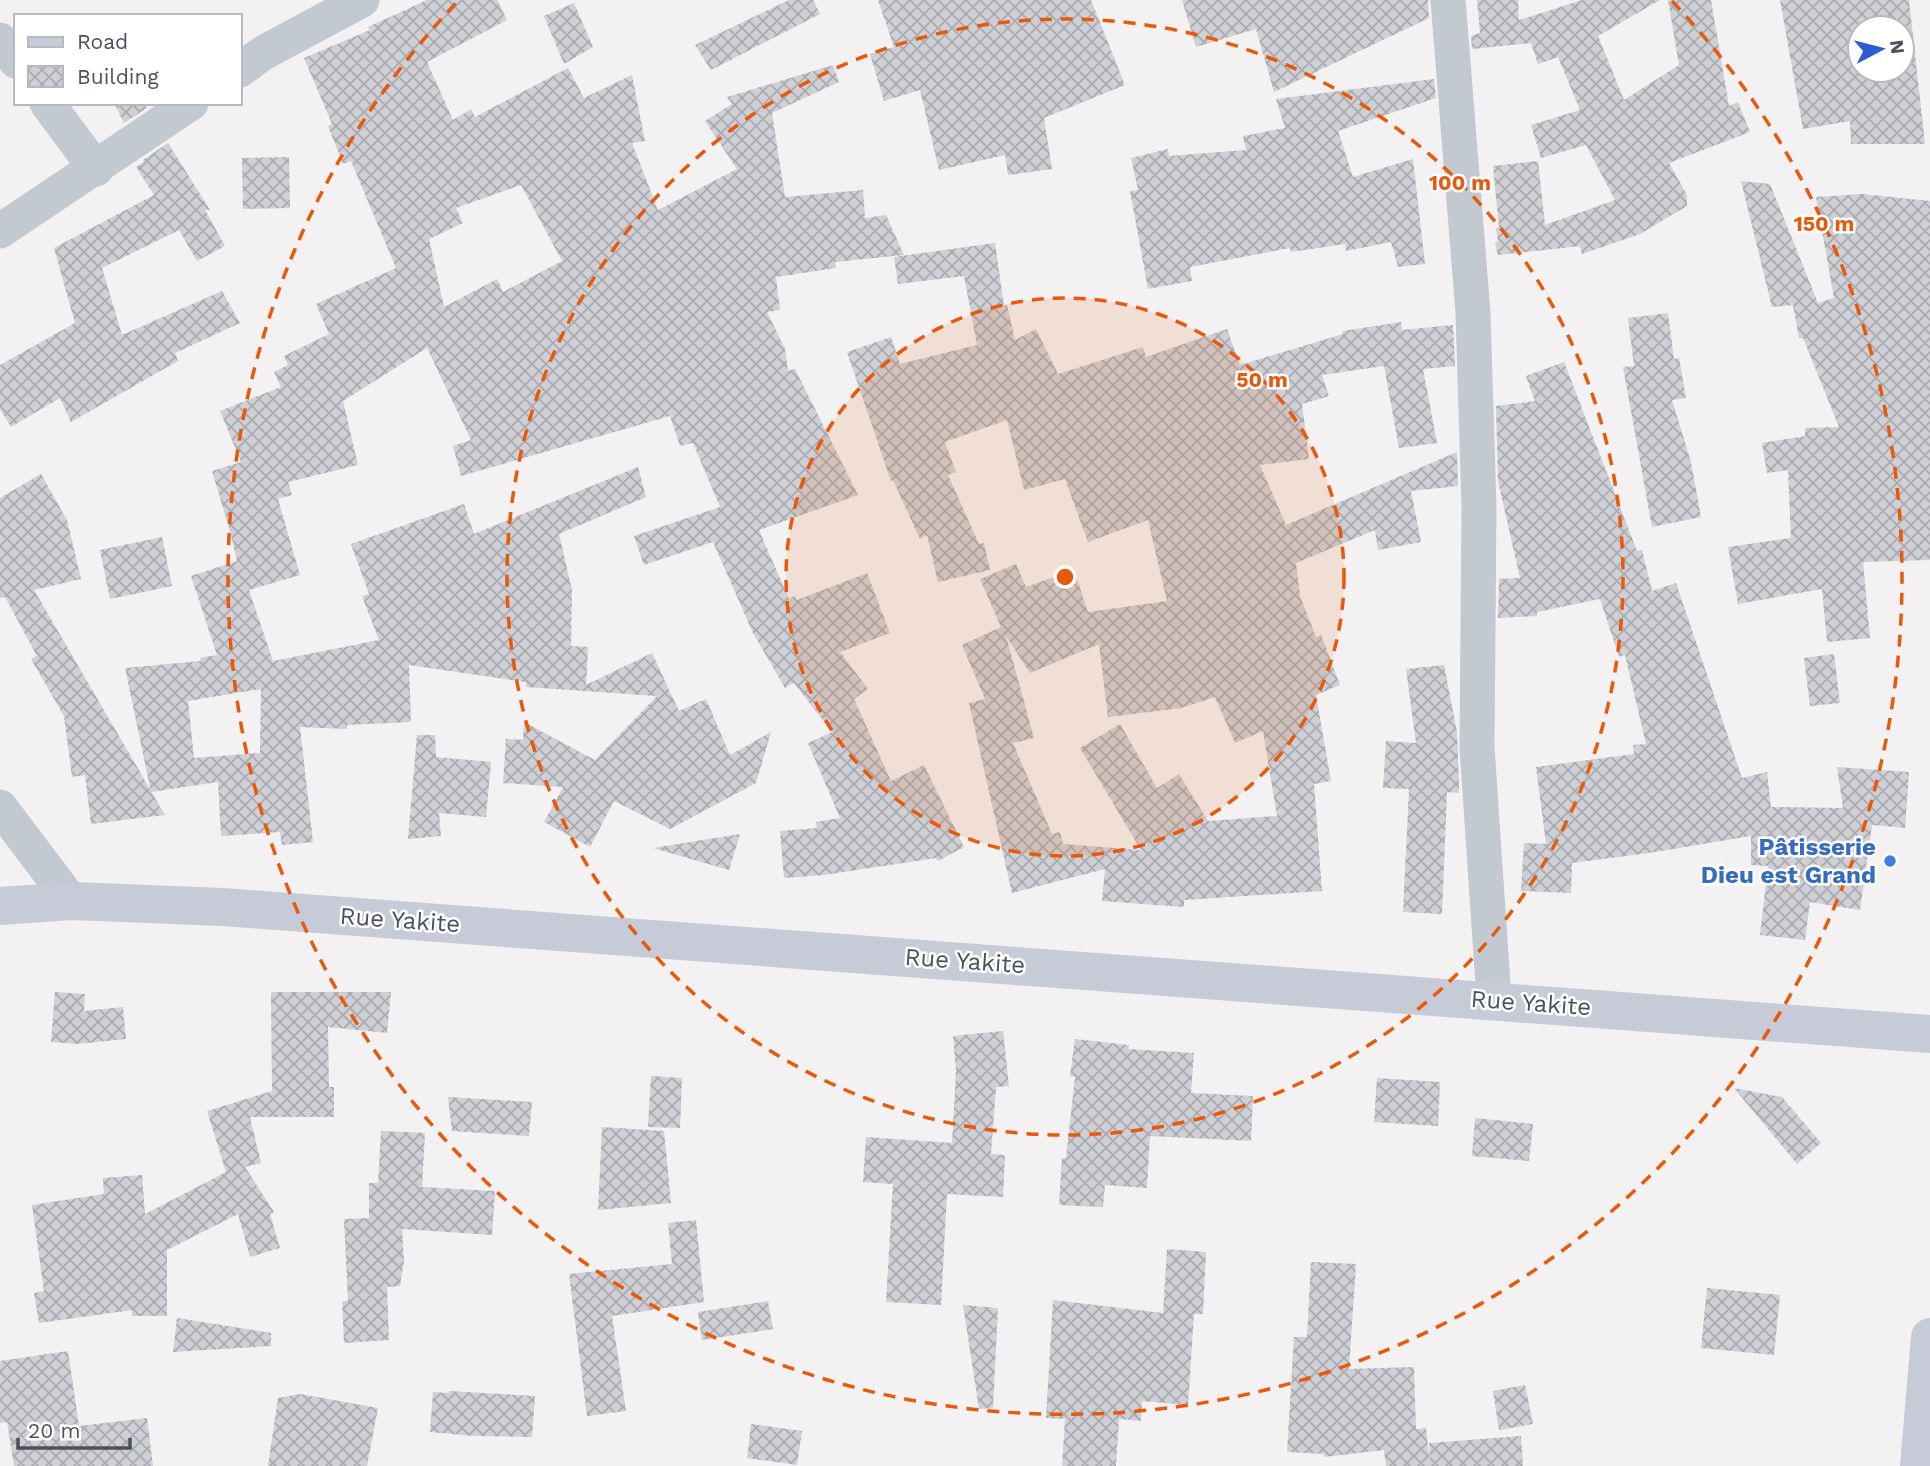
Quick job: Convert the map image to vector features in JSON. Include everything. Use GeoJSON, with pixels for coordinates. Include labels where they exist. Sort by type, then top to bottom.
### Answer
{"type":"FeatureCollection","features":[{"type":"Feature","properties":{"kind":"main road","name":"Rue Yakite"},"geometry":{"type":"LineString","coordinates":[[0,906],[71,901],[223,907],[1930,1034]]}},
{"type":"Feature","properties":{"kind":"main road"},"geometry":{"type":"LineString","coordinates":[[1919,1466],[1930,1337]]}},
{"type":"Feature","properties":{"kind":"street"},"geometry":{"type":"LineString","coordinates":[[242,69],[263,53],[362,0]]}},
{"type":"Feature","properties":{"kind":"street"},"geometry":{"type":"LineString","coordinates":[[1448,0],[1473,313],[1479,507],[1477,747],[1494,1000]]}},
{"type":"Feature","properties":{"kind":"street"},"geometry":{"type":"LineString","coordinates":[[0,40],[14,58]]}},
{"type":"Feature","properties":{"kind":"street"},"geometry":{"type":"LineString","coordinates":[[48,105],[96,169]]}},
{"type":"Feature","properties":{"kind":"street"},"geometry":{"type":"LineString","coordinates":[[0,232],[188,105]]}},
{"type":"Feature","properties":{"kind":"street"},"geometry":{"type":"LineString","coordinates":[[0,807],[71,901]]}},
{"type":"Feature","properties":{"kind":"building"},"geometry":{"type":"Polygon","coordinates":[[[427,0],[497,0],[507,20],[427,62],[453,120],[471,109],[475,117],[568,68],[584,98],[632,75],[645,141],[632,143],[658,210],[737,169],[705,121],[732,104],[727,97],[833,65],[839,82],[772,113],[785,197],[863,190],[865,218],[886,215],[904,255],[835,262],[836,268],[776,277],[780,310],[767,312],[785,349],[788,371],[795,369],[858,495],[759,530],[789,599],[794,596],[797,600],[867,573],[890,633],[840,652],[868,689],[854,699],[891,781],[924,765],[964,847],[938,861],[936,858],[824,875],[784,878],[780,831],[817,828],[816,822],[840,818],[808,743],[832,732],[794,683],[785,688],[753,633],[713,542],[644,565],[634,536],[720,507],[693,443],[680,446],[670,416],[461,476],[453,446],[471,440],[427,348],[343,401],[358,465],[288,482],[292,495],[278,499],[300,575],[249,590],[273,661],[379,640],[362,596],[369,594],[351,544],[464,504],[474,534],[638,467],[646,497],[559,534],[572,590],[571,646],[588,647],[586,685],[652,653],[679,711],[706,699],[730,755],[771,732],[756,783],[670,829],[614,801],[590,847],[544,822],[563,787],[503,783],[506,739],[523,740],[524,722],[595,760],[657,696],[526,687],[526,682],[409,665],[411,722],[347,725],[347,729],[300,727],[313,842],[282,845],[280,832],[221,836],[218,782],[151,792],[125,668],[201,661],[200,658],[217,655],[191,576],[237,561],[212,471],[241,462],[220,411],[281,387],[274,372],[288,365],[284,356],[329,334],[316,304],[396,268],[351,161],[343,164],[328,126],[332,124],[304,58],[370,30],[368,27],[427,0]],[[521,185],[456,208],[463,223],[429,239],[444,307],[497,279],[503,292],[562,261],[521,185]],[[261,689],[188,701],[194,758],[260,753],[261,689]]]}},
{"type":"Feature","properties":{"kind":"building"},"geometry":{"type":"Polygon","coordinates":[[[789,0],[813,0],[820,14],[711,70],[695,45],[789,0]]]}},
{"type":"Feature","properties":{"kind":"building"},"geometry":{"type":"Polygon","coordinates":[[[878,0],[1091,0],[1125,85],[1044,118],[1052,169],[1008,175],[1005,155],[939,170],[920,90],[884,101],[870,54],[894,47],[878,0]]]}},
{"type":"Feature","properties":{"kind":"building"},"geometry":{"type":"Polygon","coordinates":[[[1182,0],[1428,0],[1429,18],[1274,92],[1256,29],[1196,47],[1182,0]]]}},
{"type":"Feature","properties":{"kind":"building"},"geometry":{"type":"Polygon","coordinates":[[[1477,0],[1518,0],[1519,20],[1582,0],[1660,0],[1598,36],[1624,100],[1679,65],[1668,0],[1711,0],[1729,106],[1738,102],[1750,132],[1669,163],[1687,195],[1687,206],[1640,234],[1582,254],[1580,246],[1498,255],[1495,243],[1498,241],[1496,228],[1499,227],[1493,166],[1538,161],[1545,225],[1615,200],[1586,145],[1541,158],[1531,125],[1580,110],[1558,57],[1538,64],[1531,43],[1472,49],[1471,36],[1480,33],[1477,0]]]}},
{"type":"Feature","properties":{"kind":"building"},"geometry":{"type":"Polygon","coordinates":[[[1780,0],[1909,0],[1911,14],[1846,14],[1846,84],[1916,84],[1916,63],[1925,144],[1851,144],[1850,121],[1803,129],[1780,0]]]}},
{"type":"Feature","properties":{"kind":"building"},"geometry":{"type":"Polygon","coordinates":[[[574,3],[593,47],[564,64],[544,16],[574,3]]]}},
{"type":"Feature","properties":{"kind":"building"},"geometry":{"type":"Polygon","coordinates":[[[1434,79],[1436,98],[1338,131],[1353,177],[1413,159],[1425,264],[1398,267],[1391,242],[1346,251],[1345,244],[1291,252],[1290,248],[1190,267],[1192,281],[1148,289],[1130,191],[1138,190],[1131,158],[1168,149],[1169,156],[1246,150],[1243,136],[1285,128],[1276,99],[1434,79]]]}},
{"type":"Feature","properties":{"kind":"building"},"geometry":{"type":"Polygon","coordinates":[[[115,105],[145,105],[147,108],[124,123],[115,105]]]}},
{"type":"Feature","properties":{"kind":"building"},"geometry":{"type":"Polygon","coordinates":[[[168,143],[210,210],[205,210],[225,246],[197,261],[179,230],[102,268],[122,335],[222,291],[240,323],[175,353],[178,361],[71,422],[60,398],[11,427],[0,409],[0,365],[75,323],[54,248],[154,195],[136,167],[168,143]]]}},
{"type":"Feature","properties":{"kind":"building"},"geometry":{"type":"Polygon","coordinates":[[[289,157],[290,208],[243,209],[242,158],[289,157]]]}},
{"type":"Feature","properties":{"kind":"building"},"geometry":{"type":"Polygon","coordinates":[[[1741,181],[1770,184],[1818,303],[1834,298],[1816,197],[1862,194],[1930,201],[1930,560],[1863,562],[1870,638],[1827,642],[1822,589],[1738,604],[1728,547],[1791,538],[1788,470],[1767,473],[1762,443],[1805,436],[1805,428],[1839,427],[1803,338],[1799,338],[1793,305],[1772,307],[1741,181]]]}},
{"type":"Feature","properties":{"kind":"building"},"geometry":{"type":"Polygon","coordinates":[[[995,243],[1004,306],[1007,305],[1015,340],[1036,329],[1058,374],[1143,347],[1146,357],[1227,329],[1240,365],[1343,334],[1343,331],[1401,322],[1402,330],[1453,325],[1455,366],[1423,369],[1437,443],[1399,448],[1384,366],[1322,375],[1329,396],[1302,404],[1309,459],[1260,465],[1286,525],[1457,452],[1458,486],[1411,491],[1421,542],[1378,550],[1375,530],[1296,563],[1300,596],[1316,637],[1321,635],[1340,685],[1316,695],[1331,781],[1314,784],[1322,891],[1184,900],[1184,907],[1102,901],[1105,869],[1012,893],[969,703],[985,699],[962,645],[1001,627],[980,579],[1016,564],[1026,587],[1074,570],[1088,612],[1167,601],[1148,520],[1088,542],[1065,479],[1024,490],[1007,420],[945,442],[956,472],[948,475],[979,544],[984,543],[990,570],[938,582],[927,535],[920,539],[893,480],[891,481],[847,352],[891,337],[900,364],[977,345],[964,276],[898,284],[894,257],[995,243]],[[1006,636],[1034,738],[1013,743],[1052,834],[1060,832],[1063,844],[1141,850],[1080,748],[1120,724],[1157,788],[1179,774],[1208,821],[1277,816],[1263,731],[1235,743],[1215,697],[1181,708],[1108,717],[1099,644],[1030,673],[1006,636]]]}},
{"type":"Feature","properties":{"kind":"building"},"geometry":{"type":"Polygon","coordinates":[[[1668,313],[1674,359],[1679,358],[1686,398],[1672,400],[1691,462],[1701,517],[1652,527],[1623,367],[1634,366],[1628,318],[1668,313]]]}},
{"type":"Feature","properties":{"kind":"building"},"geometry":{"type":"Polygon","coordinates":[[[1564,362],[1637,551],[1642,550],[1652,591],[1676,583],[1742,778],[1767,772],[1771,807],[1843,808],[1837,767],[1909,772],[1905,828],[1872,825],[1860,910],[1810,902],[1805,940],[1760,935],[1768,866],[1751,865],[1751,836],[1572,863],[1571,893],[1521,891],[1524,843],[1546,844],[1536,767],[1634,754],[1633,745],[1646,744],[1625,655],[1619,657],[1600,599],[1537,612],[1537,616],[1498,618],[1499,579],[1520,578],[1498,481],[1496,406],[1535,401],[1526,376],[1564,362]]]}},
{"type":"Feature","properties":{"kind":"building"},"geometry":{"type":"Polygon","coordinates":[[[41,474],[67,520],[81,579],[34,590],[165,815],[91,824],[85,775],[72,777],[64,716],[31,659],[37,656],[5,597],[0,598],[0,498],[41,474]]]}},
{"type":"Feature","properties":{"kind":"building"},"geometry":{"type":"Polygon","coordinates":[[[162,537],[172,586],[110,599],[100,550],[162,537]]]}},
{"type":"Feature","properties":{"kind":"building"},"geometry":{"type":"Polygon","coordinates":[[[1834,654],[1840,703],[1810,706],[1804,658],[1834,654]]]}},
{"type":"Feature","properties":{"kind":"building"},"geometry":{"type":"Polygon","coordinates":[[[1444,665],[1457,732],[1459,793],[1447,792],[1442,914],[1403,912],[1409,789],[1383,788],[1386,741],[1416,743],[1406,669],[1444,665]]]}},
{"type":"Feature","properties":{"kind":"building"},"geometry":{"type":"Polygon","coordinates":[[[417,735],[435,735],[436,757],[491,762],[486,817],[439,813],[441,836],[408,839],[417,735]]]}},
{"type":"Feature","properties":{"kind":"building"},"geometry":{"type":"Polygon","coordinates":[[[740,834],[729,870],[653,848],[740,834]]]}},
{"type":"Feature","properties":{"kind":"building"},"geometry":{"type":"Polygon","coordinates":[[[55,992],[85,994],[84,1011],[123,1007],[126,1039],[78,1044],[51,1042],[55,992]]]}},
{"type":"Feature","properties":{"kind":"building"},"geometry":{"type":"Polygon","coordinates":[[[271,992],[391,992],[387,1033],[328,1027],[329,1087],[334,1087],[334,1117],[250,1117],[261,1163],[245,1167],[274,1212],[270,1214],[280,1248],[250,1257],[238,1214],[167,1250],[167,1316],[132,1316],[132,1310],[39,1323],[34,1293],[44,1291],[32,1205],[104,1194],[103,1178],[142,1175],[145,1214],[226,1172],[207,1111],[272,1091],[271,992]]]}},
{"type":"Feature","properties":{"kind":"building"},"geometry":{"type":"Polygon","coordinates":[[[1003,1031],[1009,1086],[996,1087],[991,1154],[1005,1155],[1003,1197],[947,1194],[941,1305],[886,1302],[893,1184],[863,1182],[866,1137],[952,1143],[956,1071],[953,1036],[1003,1031]]]}},
{"type":"Feature","properties":{"kind":"building"},"geometry":{"type":"Polygon","coordinates":[[[1075,1039],[1129,1045],[1128,1049],[1194,1053],[1191,1093],[1253,1096],[1251,1141],[1150,1136],[1147,1188],[1105,1185],[1103,1207],[1059,1205],[1062,1158],[1066,1158],[1075,1077],[1070,1076],[1075,1039]]]}},
{"type":"Feature","properties":{"kind":"building"},"geometry":{"type":"Polygon","coordinates":[[[651,1076],[682,1078],[680,1128],[648,1127],[651,1076]]]}},
{"type":"Feature","properties":{"kind":"building"},"geometry":{"type":"Polygon","coordinates":[[[1377,1078],[1440,1082],[1438,1126],[1374,1122],[1377,1078]]]}},
{"type":"Feature","properties":{"kind":"building"},"geometry":{"type":"Polygon","coordinates":[[[1734,1088],[1782,1097],[1821,1143],[1797,1164],[1734,1088]]]}},
{"type":"Feature","properties":{"kind":"building"},"geometry":{"type":"Polygon","coordinates":[[[448,1097],[532,1102],[529,1136],[452,1131],[448,1097]]]}},
{"type":"Feature","properties":{"kind":"building"},"geometry":{"type":"Polygon","coordinates":[[[1475,1118],[1533,1124],[1529,1161],[1472,1156],[1475,1118]]]}},
{"type":"Feature","properties":{"kind":"building"},"geometry":{"type":"Polygon","coordinates":[[[602,1127],[664,1131],[671,1203],[598,1210],[602,1127]]]}},
{"type":"Feature","properties":{"kind":"building"},"geometry":{"type":"Polygon","coordinates":[[[381,1131],[425,1133],[422,1187],[495,1191],[492,1235],[402,1229],[404,1261],[400,1286],[387,1287],[389,1340],[344,1343],[342,1301],[348,1301],[344,1219],[369,1218],[369,1183],[378,1183],[381,1131]]]}},
{"type":"Feature","properties":{"kind":"building"},"geometry":{"type":"Polygon","coordinates":[[[696,1220],[704,1302],[612,1316],[626,1411],[587,1416],[569,1274],[672,1264],[668,1223],[696,1220]]]}},
{"type":"Feature","properties":{"kind":"building"},"geometry":{"type":"Polygon","coordinates":[[[1167,1249],[1206,1252],[1203,1314],[1194,1314],[1188,1405],[1142,1401],[1141,1421],[1119,1419],[1116,1466],[1062,1466],[1065,1419],[1046,1418],[1053,1300],[1163,1313],[1167,1249]]]}},
{"type":"Feature","properties":{"kind":"building"},"geometry":{"type":"Polygon","coordinates":[[[1311,1262],[1356,1264],[1349,1369],[1414,1367],[1416,1429],[1426,1428],[1430,1465],[1429,1443],[1521,1436],[1523,1466],[1386,1466],[1384,1450],[1324,1457],[1324,1454],[1287,1452],[1294,1337],[1307,1337],[1311,1262]]]}},
{"type":"Feature","properties":{"kind":"building"},"geometry":{"type":"Polygon","coordinates":[[[1707,1288],[1780,1295],[1774,1355],[1701,1348],[1707,1288]]]}},
{"type":"Feature","properties":{"kind":"building"},"geometry":{"type":"Polygon","coordinates":[[[768,1301],[773,1329],[702,1340],[698,1312],[768,1301]]]}},
{"type":"Feature","properties":{"kind":"building"},"geometry":{"type":"Polygon","coordinates":[[[963,1305],[998,1308],[993,1408],[979,1409],[963,1305]]]}},
{"type":"Feature","properties":{"kind":"building"},"geometry":{"type":"Polygon","coordinates":[[[177,1318],[271,1333],[271,1346],[173,1352],[177,1318]]]}},
{"type":"Feature","properties":{"kind":"building"},"geometry":{"type":"Polygon","coordinates":[[[68,1351],[79,1426],[147,1418],[153,1466],[14,1466],[7,1422],[0,1423],[0,1361],[68,1351]]]}},
{"type":"Feature","properties":{"kind":"building"},"geometry":{"type":"Polygon","coordinates":[[[1525,1385],[1533,1424],[1499,1430],[1493,1391],[1525,1385]]]}},
{"type":"Feature","properties":{"kind":"building"},"geometry":{"type":"Polygon","coordinates":[[[433,1392],[535,1396],[532,1437],[430,1432],[433,1392]]]}},
{"type":"Feature","properties":{"kind":"building"},"geometry":{"type":"Polygon","coordinates":[[[300,1394],[378,1408],[367,1466],[268,1466],[278,1398],[300,1394]]]}},
{"type":"Feature","properties":{"kind":"building"},"geometry":{"type":"Polygon","coordinates":[[[751,1424],[802,1431],[797,1465],[747,1458],[751,1424]]]}},
{"type":"Feature","properties":{"kind":"place","name":"Pâtisserie Dieu est Grand"},"geometry":{"type":"Point","coordinates":[1890,861]}}]}
